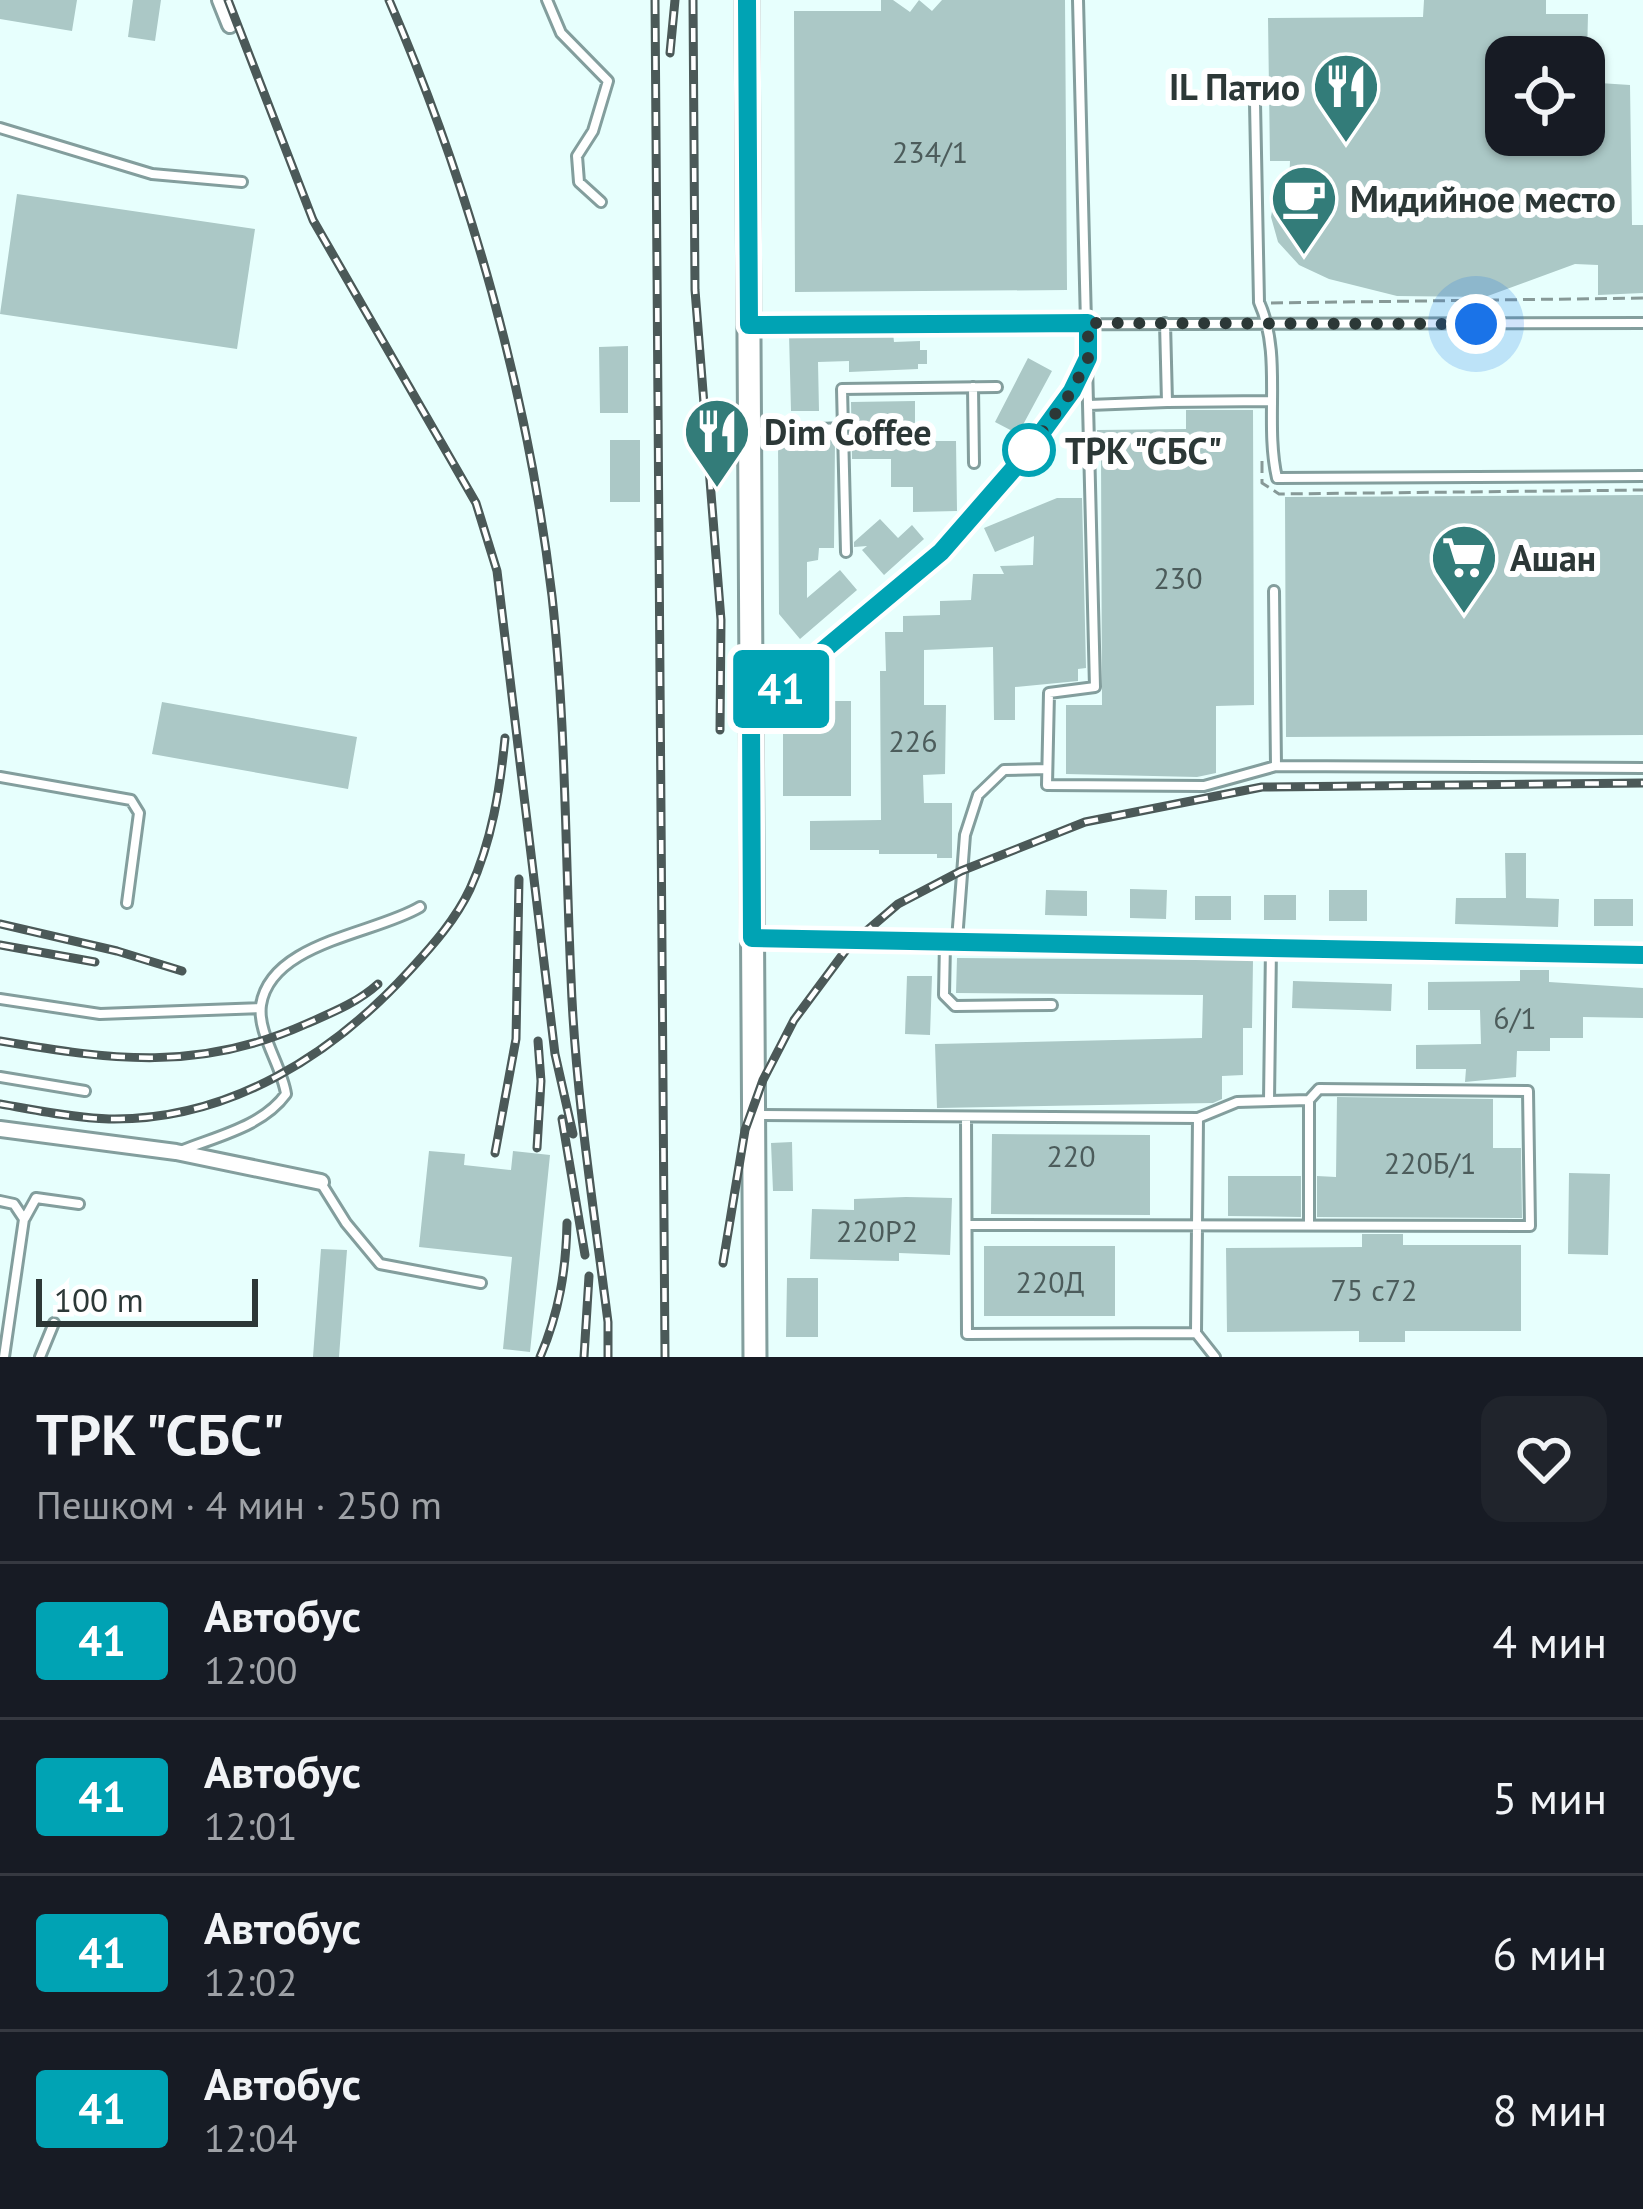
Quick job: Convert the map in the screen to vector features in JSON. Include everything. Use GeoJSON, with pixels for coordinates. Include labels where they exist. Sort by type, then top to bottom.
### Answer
{"type":"FeatureCollection","features":[{"type":"Feature","properties":{"kind":"main road"},"geometry":{"type":"LineString","coordinates":[[747,0],[755,1357]]}},
{"type":"Feature","properties":{"kind":"street"},"geometry":{"type":"LineString","coordinates":[[220,0],[230,26]]}},
{"type":"Feature","properties":{"kind":"street"},"geometry":{"type":"LineString","coordinates":[[752,938],[1643,955]]}},
{"type":"Feature","properties":{"kind":"street"},"geometry":{"type":"LineString","coordinates":[[0,1129],[176,1152],[321,1182]]}},
{"type":"Feature","properties":{"kind":"lane"},"geometry":{"type":"LineString","coordinates":[[547,0],[561,33],[608,81],[592,131],[577,156],[579,182],[601,202]]}},
{"type":"Feature","properties":{"kind":"lane"},"geometry":{"type":"LineString","coordinates":[[1078,0],[1095,687],[1048,693],[1047,785],[1204,786],[1276,766],[1643,768]]}},
{"type":"Feature","properties":{"kind":"lane"},"geometry":{"type":"LineString","coordinates":[[1255,104],[1258,302],[1270,326],[1270,448],[1277,478],[1643,476]]}},
{"type":"Feature","properties":{"kind":"lane"},"geometry":{"type":"LineString","coordinates":[[0,128],[152,174],[242,182]]}},
{"type":"Feature","properties":{"kind":"lane"},"geometry":{"type":"LineString","coordinates":[[1165,323],[1167,402]]}},
{"type":"Feature","properties":{"kind":"lane"},"geometry":{"type":"LineString","coordinates":[[749,325],[1643,323]]}},
{"type":"Feature","properties":{"kind":"lane"},"geometry":{"type":"LineString","coordinates":[[751,718],[807,664],[941,552],[1023,458],[1072,391],[1088,358]]}},
{"type":"Feature","properties":{"kind":"lane"},"geometry":{"type":"LineString","coordinates":[[973,387],[974,464]]}},
{"type":"Feature","properties":{"kind":"lane"},"geometry":{"type":"LineString","coordinates":[[846,552],[842,389],[997,387]]}},
{"type":"Feature","properties":{"kind":"lane"},"geometry":{"type":"LineString","coordinates":[[1089,405],[1269,401]]}},
{"type":"Feature","properties":{"kind":"lane"},"geometry":{"type":"LineString","coordinates":[[750,432],[843,428]]}},
{"type":"Feature","properties":{"kind":"lane"},"geometry":{"type":"LineString","coordinates":[[1274,591],[1276,766]]}},
{"type":"Feature","properties":{"kind":"lane"},"geometry":{"type":"LineString","coordinates":[[1047,769],[1004,770],[978,795],[965,836],[944,995],[955,1006],[1052,1005]]}},
{"type":"Feature","properties":{"kind":"lane"},"geometry":{"type":"LineString","coordinates":[[0,777],[131,800],[140,813],[127,903]]}},
{"type":"Feature","properties":{"kind":"lane"},"geometry":{"type":"LineString","coordinates":[[176,1152],[245,1126],[278,1105],[286,1094],[260,1008],[272,978],[298,956],[350,933],[395,922],[420,907]]}},
{"type":"Feature","properties":{"kind":"lane"},"geometry":{"type":"LineString","coordinates":[[1269,1101],[1271,946]]}},
{"type":"Feature","properties":{"kind":"lane"},"geometry":{"type":"LineString","coordinates":[[0,999],[100,1014],[260,1008]]}},
{"type":"Feature","properties":{"kind":"lane"},"geometry":{"type":"LineString","coordinates":[[0,1077],[85,1091]]}},
{"type":"Feature","properties":{"kind":"lane"},"geometry":{"type":"LineString","coordinates":[[967,1225],[1530,1226],[1528,1091],[1319,1088],[1309,1100],[1309,1224]]}},
{"type":"Feature","properties":{"kind":"lane"},"geometry":{"type":"LineString","coordinates":[[752,1115],[1198,1118],[1237,1102],[1309,1100]]}},
{"type":"Feature","properties":{"kind":"lane"},"geometry":{"type":"LineString","coordinates":[[966,1118],[967,1334],[1196,1333]]}},
{"type":"Feature","properties":{"kind":"lane"},"geometry":{"type":"LineString","coordinates":[[1198,1118],[1196,1333],[1215,1357]]}},
{"type":"Feature","properties":{"kind":"lane"},"geometry":{"type":"LineString","coordinates":[[321,1182],[346,1223],[380,1264],[481,1283]]}},
{"type":"Feature","properties":{"kind":"lane"},"geometry":{"type":"LineString","coordinates":[[4,1357],[24,1219],[36,1198],[79,1204]]}},
{"type":"Feature","properties":{"kind":"lane"},"geometry":{"type":"LineString","coordinates":[[0,1201],[14,1204],[24,1219]]}},
{"type":"Feature","properties":{"kind":"lane"},"geometry":{"type":"LineString","coordinates":[[40,1357],[54,1323]]}},
{"type":"Feature","properties":{"kind":"path"},"geometry":{"type":"LineString","coordinates":[[1258,302],[1643,298]]}},
{"type":"Feature","properties":{"kind":"path"},"geometry":{"type":"LineString","coordinates":[[1262,448],[1262,482],[1279,494],[1643,490]]}},
{"type":"Feature","properties":{"kind":"building"},"geometry":{"type":"Polygon","coordinates":[[[0,0],[77,0],[72,31],[0,19],[0,0]]]}},
{"type":"Feature","properties":{"kind":"building"},"geometry":{"type":"Polygon","coordinates":[[[133,0],[161,0],[155,41],[128,37],[133,0]]]}},
{"type":"Feature","properties":{"kind":"building"},"geometry":{"type":"Polygon","coordinates":[[[881,0],[893,0],[910,12],[919,0],[932,11],[942,0],[1065,0],[1067,290],[795,292],[794,11],[881,11],[881,0]]]}},
{"type":"Feature","properties":{"kind":"building"},"geometry":{"type":"Polygon","coordinates":[[[1424,0],[1546,0],[1546,14],[1588,14],[1587,36],[1485,36],[1485,156],[1605,156],[1605,83],[1630,85],[1632,225],[1643,225],[1643,293],[1598,295],[1598,265],[1575,264],[1485,297],[1397,296],[1329,279],[1299,265],[1278,242],[1271,217],[1289,183],[1290,161],[1270,161],[1268,18],[1423,17],[1424,0]]]}},
{"type":"Feature","properties":{"kind":"building"},"geometry":{"type":"Polygon","coordinates":[[[17,194],[255,229],[237,349],[0,314],[17,194]]]}},
{"type":"Feature","properties":{"kind":"building"},"geometry":{"type":"Polygon","coordinates":[[[893,333],[894,342],[920,341],[920,350],[927,350],[927,364],[918,364],[918,369],[849,372],[849,361],[818,362],[819,411],[791,411],[789,334],[893,333]]]}},
{"type":"Feature","properties":{"kind":"building"},"geometry":{"type":"Polygon","coordinates":[[[628,346],[628,413],[600,413],[599,347],[628,346]]]}},
{"type":"Feature","properties":{"kind":"building"},"geometry":{"type":"Polygon","coordinates":[[[1028,358],[1052,371],[1018,434],[995,422],[1028,358]]]}},
{"type":"Feature","properties":{"kind":"building"},"geometry":{"type":"Polygon","coordinates":[[[915,401],[915,441],[956,441],[957,511],[913,512],[913,487],[891,487],[891,459],[852,459],[851,402],[915,401]]]}},
{"type":"Feature","properties":{"kind":"building"},"geometry":{"type":"Polygon","coordinates":[[[1186,410],[1253,410],[1254,705],[1216,706],[1216,773],[1197,777],[1066,774],[1066,705],[1102,705],[1097,430],[1186,429],[1186,410]]]}},
{"type":"Feature","properties":{"kind":"building"},"geometry":{"type":"Polygon","coordinates":[[[610,440],[640,440],[640,502],[610,502],[610,440]]]}},
{"type":"Feature","properties":{"kind":"building"},"geometry":{"type":"Polygon","coordinates":[[[835,440],[834,548],[819,548],[818,560],[807,562],[807,598],[840,570],[857,590],[800,639],[779,614],[778,442],[835,440]]]}},
{"type":"Feature","properties":{"kind":"building","name":"Ашан"},"geometry":{"type":"Polygon","coordinates":[[[1643,495],[1643,735],[1286,737],[1285,497],[1643,495]]]}},
{"type":"Feature","properties":{"kind":"building"},"geometry":{"type":"Polygon","coordinates":[[[1057,498],[1082,498],[1086,668],[1078,669],[1078,681],[1015,687],[1015,720],[994,720],[993,647],[924,650],[924,705],[946,705],[945,774],[923,775],[924,803],[952,803],[952,858],[879,854],[879,850],[810,850],[810,821],[881,820],[880,671],[886,671],[885,632],[903,632],[903,616],[940,615],[940,601],[971,600],[973,574],[1004,574],[1000,566],[1033,565],[1034,536],[995,552],[984,528],[1057,498]]]}},
{"type":"Feature","properties":{"kind":"building"},"geometry":{"type":"Polygon","coordinates":[[[880,519],[898,538],[912,525],[924,539],[884,575],[862,550],[867,546],[854,547],[880,519]]]}},
{"type":"Feature","properties":{"kind":"building"},"geometry":{"type":"Polygon","coordinates":[[[806,701],[851,701],[851,796],[783,796],[783,727],[793,727],[793,714],[806,714],[806,701]]]}},
{"type":"Feature","properties":{"kind":"building"},"geometry":{"type":"Polygon","coordinates":[[[162,702],[357,737],[348,789],[152,754],[162,702]]]}},
{"type":"Feature","properties":{"kind":"building"},"geometry":{"type":"Polygon","coordinates":[[[1505,853],[1526,853],[1526,898],[1559,899],[1558,927],[1455,924],[1456,898],[1506,898],[1505,853]]]}},
{"type":"Feature","properties":{"kind":"building"},"geometry":{"type":"Polygon","coordinates":[[[1130,889],[1167,890],[1166,919],[1130,918],[1130,889]]]}},
{"type":"Feature","properties":{"kind":"building"},"geometry":{"type":"Polygon","coordinates":[[[1046,890],[1087,891],[1087,916],[1045,915],[1046,890]]]}},
{"type":"Feature","properties":{"kind":"building"},"geometry":{"type":"Polygon","coordinates":[[[1329,890],[1367,890],[1367,921],[1329,921],[1329,890]]]}},
{"type":"Feature","properties":{"kind":"building"},"geometry":{"type":"Polygon","coordinates":[[[1264,895],[1296,895],[1296,920],[1264,920],[1264,895]]]}},
{"type":"Feature","properties":{"kind":"building"},"geometry":{"type":"Polygon","coordinates":[[[1195,896],[1231,896],[1231,920],[1195,920],[1195,896]]]}},
{"type":"Feature","properties":{"kind":"building"},"geometry":{"type":"Polygon","coordinates":[[[1594,899],[1633,899],[1633,926],[1594,926],[1594,899]]]}},
{"type":"Feature","properties":{"kind":"building"},"geometry":{"type":"Polygon","coordinates":[[[957,958],[1253,960],[1252,1028],[1243,1028],[1243,1075],[1222,1076],[1222,1099],[1213,1103],[937,1108],[935,1044],[1202,1038],[1203,995],[956,993],[957,958]]]}},
{"type":"Feature","properties":{"kind":"building"},"geometry":{"type":"Polygon","coordinates":[[[1520,970],[1549,970],[1549,982],[1643,988],[1643,1018],[1583,1017],[1583,1038],[1550,1038],[1550,1051],[1517,1051],[1516,1077],[1465,1082],[1466,1069],[1416,1069],[1416,1045],[1481,1044],[1480,1010],[1428,1010],[1428,982],[1520,981],[1520,970]]]}},
{"type":"Feature","properties":{"kind":"building"},"geometry":{"type":"Polygon","coordinates":[[[907,976],[932,976],[930,1035],[905,1034],[907,976]]]}},
{"type":"Feature","properties":{"kind":"building"},"geometry":{"type":"Polygon","coordinates":[[[1293,981],[1392,984],[1391,1011],[1292,1008],[1293,981]]]}},
{"type":"Feature","properties":{"kind":"building"},"geometry":{"type":"Polygon","coordinates":[[[1337,1097],[1493,1099],[1493,1148],[1521,1148],[1522,1218],[1317,1217],[1317,1176],[1336,1177],[1337,1097]]]}},
{"type":"Feature","properties":{"kind":"building"},"geometry":{"type":"Polygon","coordinates":[[[992,1134],[1150,1135],[1150,1215],[991,1214],[992,1134]]]}},
{"type":"Feature","properties":{"kind":"building"},"geometry":{"type":"Polygon","coordinates":[[[792,1142],[793,1191],[773,1191],[771,1143],[792,1142]]]}},
{"type":"Feature","properties":{"kind":"building"},"geometry":{"type":"Polygon","coordinates":[[[429,1151],[465,1154],[464,1165],[511,1170],[513,1151],[550,1155],[530,1352],[503,1349],[512,1257],[419,1247],[429,1151]]]}},
{"type":"Feature","properties":{"kind":"building"},"geometry":{"type":"Polygon","coordinates":[[[1569,1173],[1610,1174],[1608,1255],[1568,1254],[1569,1173]]]}},
{"type":"Feature","properties":{"kind":"building"},"geometry":{"type":"Polygon","coordinates":[[[1228,1176],[1301,1176],[1301,1217],[1228,1216],[1228,1176]]]}},
{"type":"Feature","properties":{"kind":"building"},"geometry":{"type":"Polygon","coordinates":[[[952,1198],[950,1255],[899,1253],[899,1261],[810,1259],[812,1209],[854,1210],[854,1199],[952,1198]]]}},
{"type":"Feature","properties":{"kind":"building"},"geometry":{"type":"Polygon","coordinates":[[[1362,1234],[1403,1234],[1403,1245],[1521,1245],[1521,1331],[1405,1331],[1405,1342],[1359,1342],[1359,1331],[1227,1332],[1226,1248],[1362,1247],[1362,1234]]]}},
{"type":"Feature","properties":{"kind":"building"},"geometry":{"type":"Polygon","coordinates":[[[984,1246],[1115,1246],[1115,1316],[984,1316],[984,1246]]]}},
{"type":"Feature","properties":{"kind":"building"},"geometry":{"type":"Polygon","coordinates":[[[321,1249],[347,1250],[339,1357],[313,1357],[321,1249]]]}},
{"type":"Feature","properties":{"kind":"building"},"geometry":{"type":"Polygon","coordinates":[[[787,1278],[818,1278],[818,1337],[786,1337],[787,1278]]]}},
{"type":"Feature","properties":{"kind":"railway"},"geometry":{"type":"LineString","coordinates":[[228,0],[313,220],[476,503],[497,571],[555,1054],[573,1134]]}},
{"type":"Feature","properties":{"kind":"railway"},"geometry":{"type":"LineString","coordinates":[[389,0],[445,144],[492,292],[541,520],[560,691],[576,1063],[608,1322],[608,1357]]}},
{"type":"Feature","properties":{"kind":"railway"},"geometry":{"type":"LineString","coordinates":[[655,0],[665,1357]]}},
{"type":"Feature","properties":{"kind":"railway"},"geometry":{"type":"LineString","coordinates":[[670,53],[675,0]]}},
{"type":"Feature","properties":{"kind":"railway"},"geometry":{"type":"LineString","coordinates":[[693,0],[695,290],[721,620],[720,730]]}},
{"type":"Feature","properties":{"kind":"railway"},"geometry":{"type":"LineString","coordinates":[[0,1104],[95,1118],[153,1117],[237,1095],[313,1055],[381,1000],[458,911],[478,871],[489,834],[505,738]]}},
{"type":"Feature","properties":{"kind":"railway"},"geometry":{"type":"LineString","coordinates":[[723,1263],[745,1130],[763,1080],[794,1020],[849,946],[898,904],[961,871],[1085,822],[1262,787],[1643,783]]}},
{"type":"Feature","properties":{"kind":"railway"},"geometry":{"type":"LineString","coordinates":[[495,1153],[516,1039],[519,879]]}},
{"type":"Feature","properties":{"kind":"railway"},"geometry":{"type":"LineString","coordinates":[[0,924],[182,971]]}},
{"type":"Feature","properties":{"kind":"railway"},"geometry":{"type":"LineString","coordinates":[[0,945],[95,962]]}},
{"type":"Feature","properties":{"kind":"railway"},"geometry":{"type":"LineString","coordinates":[[0,1041],[118,1057],[229,1050],[306,1024],[378,984]]}},
{"type":"Feature","properties":{"kind":"railway"},"geometry":{"type":"LineString","coordinates":[[537,1148],[538,1041]]}},
{"type":"Feature","properties":{"kind":"railway"},"geometry":{"type":"LineString","coordinates":[[562,1119],[585,1255]]}},
{"type":"Feature","properties":{"kind":"railway"},"geometry":{"type":"LineString","coordinates":[[540,1357],[560,1291],[567,1223]]}},
{"type":"Feature","properties":{"kind":"railway"},"geometry":{"type":"LineString","coordinates":[[584,1357],[589,1276]]}},
{"type":"Feature","properties":{"kind":"bus line","name":"41"},"geometry":{"type":"LineString","coordinates":[[747,0],[749,325],[1088,323],[1088,358],[1072,391],[1023,458],[941,552],[807,664],[751,718],[752,938],[1643,955]]}},
{"type":"Feature","properties":{"kind":"place","name":"IL Патио"},"geometry":{"type":"Point","coordinates":[1346,145]}},
{"type":"Feature","properties":{"kind":"place","name":"Мидийное место"},"geometry":{"type":"Point","coordinates":[1304,257]}},
{"type":"Feature","properties":{"kind":"place","name":"ТРК \"СБС\""},"geometry":{"type":"Point","coordinates":[1029,450]}},
{"type":"Feature","properties":{"kind":"place","name":"Dim Coffee"},"geometry":{"type":"Point","coordinates":[717,490]}},
{"type":"Feature","properties":{"kind":"place","name":"Ашан"},"geometry":{"type":"Point","coordinates":[1464,616]}},
{"type":"Feature","properties":{"kind":"route"},"geometry":{"type":"LineString","coordinates":[[1029,450],[1023,458],[1072,391],[1088,358],[1088,323],[1476,324]]}}]}
